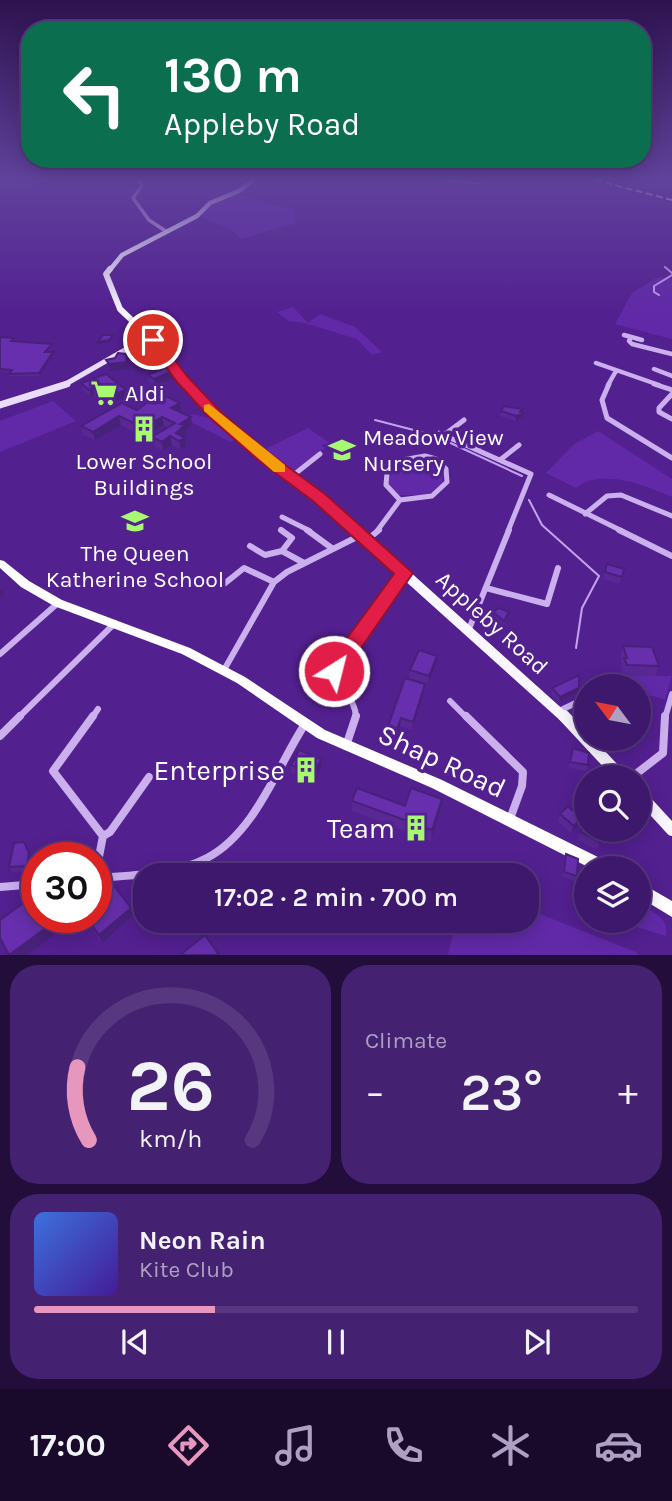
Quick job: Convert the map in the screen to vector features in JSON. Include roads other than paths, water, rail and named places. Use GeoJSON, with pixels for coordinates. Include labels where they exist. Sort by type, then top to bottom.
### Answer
{"type":"FeatureCollection","features":[{"type":"Feature","properties":{"kind":"highway","name":"Shap Road"},"geometry":{"type":"LineString","coordinates":[[2,569],[58,603],[174,645],[224,670],[305,724],[346,746],[425,778],[580,856]]}},
{"type":"Feature","properties":{"kind":"highway"},"geometry":{"type":"LineString","coordinates":[[651,897],[672,910]]}},
{"type":"Feature","properties":{"kind":"main road","name":"Appleby Road"},"geometry":{"type":"LineString","coordinates":[[181,225],[122,254],[106,274],[120,309],[153,340],[205,405],[364,537],[469,629],[559,711],[610,765]]}},
{"type":"Feature","properties":{"kind":"main road"},"geometry":{"type":"LineString","coordinates":[[651,807],[672,830]]}},
{"type":"Feature","properties":{"kind":"street"},"geometry":{"type":"LineString","coordinates":[[158,225],[167,232]]}},
{"type":"Feature","properties":{"kind":"street"},"geometry":{"type":"LineString","coordinates":[[624,335],[642,340]]}},
{"type":"Feature","properties":{"kind":"street"},"geometry":{"type":"LineString","coordinates":[[631,337],[629,342],[633,344],[672,355]]}},
{"type":"Feature","properties":{"kind":"street"},"geometry":{"type":"LineString","coordinates":[[0,405],[58,389],[132,346],[153,340]]}},
{"type":"Feature","properties":{"kind":"street"},"geometry":{"type":"LineString","coordinates":[[657,349],[661,342]]}},
{"type":"Feature","properties":{"kind":"street"},"geometry":{"type":"LineString","coordinates":[[629,353],[633,344]]}},
{"type":"Feature","properties":{"kind":"street"},"geometry":{"type":"LineString","coordinates":[[596,363],[670,391]]}},
{"type":"Feature","properties":{"kind":"street"},"geometry":{"type":"LineString","coordinates":[[654,369],[672,376]]}},
{"type":"Feature","properties":{"kind":"street"},"geometry":{"type":"LineString","coordinates":[[617,371],[601,400],[601,409],[607,418],[672,458]]}},
{"type":"Feature","properties":{"kind":"street"},"geometry":{"type":"LineString","coordinates":[[672,383],[659,408],[659,412],[672,419]]}},
{"type":"Feature","properties":{"kind":"street"},"geometry":{"type":"LineString","coordinates":[[464,420],[441,434],[531,474],[469,629]]}},
{"type":"Feature","properties":{"kind":"street"},"geometry":{"type":"LineString","coordinates":[[476,449],[493,436]]}},
{"type":"Feature","properties":{"kind":"street"},"geometry":{"type":"LineString","coordinates":[[500,460],[519,445]]}},
{"type":"Feature","properties":{"kind":"street"},"geometry":{"type":"LineString","coordinates":[[290,477],[320,454]]}},
{"type":"Feature","properties":{"kind":"street"},"geometry":{"type":"LineString","coordinates":[[425,456],[436,459],[446,469],[447,482],[440,491],[423,499],[400,500],[390,492],[385,479],[396,463],[408,457],[425,456]]}},
{"type":"Feature","properties":{"kind":"street"},"geometry":{"type":"LineString","coordinates":[[549,495],[672,556]]}},
{"type":"Feature","properties":{"kind":"street"},"geometry":{"type":"LineString","coordinates":[[585,513],[607,496],[621,495],[672,516]]}},
{"type":"Feature","properties":{"kind":"street"},"geometry":{"type":"LineString","coordinates":[[224,670],[274,582],[304,563],[380,529],[400,500]]}},
{"type":"Feature","properties":{"kind":"street"},"geometry":{"type":"LineString","coordinates":[[282,516],[317,535],[333,549]]}},
{"type":"Feature","properties":{"kind":"street"},"geometry":{"type":"LineString","coordinates":[[250,547],[265,555],[282,551],[292,538],[281,530]]}},
{"type":"Feature","properties":{"kind":"street"},"geometry":{"type":"LineString","coordinates":[[282,551],[304,563]]}},
{"type":"Feature","properties":{"kind":"street"},"geometry":{"type":"LineString","coordinates":[[224,584],[244,568],[274,582]]}},
{"type":"Feature","properties":{"kind":"street"},"geometry":{"type":"LineString","coordinates":[[486,587],[547,604],[558,568]]}},
{"type":"Feature","properties":{"kind":"street"},"geometry":{"type":"LineString","coordinates":[[346,746],[356,715],[350,696],[337,686],[334,671],[404,573]]}},
{"type":"Feature","properties":{"kind":"street"},"geometry":{"type":"LineString","coordinates":[[0,654],[58,603]]}},
{"type":"Feature","properties":{"kind":"street"},"geometry":{"type":"LineString","coordinates":[[0,736],[115,623]]}},
{"type":"Feature","properties":{"kind":"street"},"geometry":{"type":"LineString","coordinates":[[648,765],[663,753],[665,712],[672,694]]}},
{"type":"Feature","properties":{"kind":"street"},"geometry":{"type":"LineString","coordinates":[[450,701],[523,772],[522,786],[509,821]]}},
{"type":"Feature","properties":{"kind":"street"},"geometry":{"type":"LineString","coordinates":[[559,711],[574,704]]}},
{"type":"Feature","properties":{"kind":"street"},"geometry":{"type":"LineString","coordinates":[[98,709],[53,771],[103,836],[102,842]]}},
{"type":"Feature","properties":{"kind":"street"},"geometry":{"type":"LineString","coordinates":[[112,875],[185,864],[209,857],[221,849],[258,801],[305,724]]}},
{"type":"Feature","properties":{"kind":"street"},"geometry":{"type":"LineString","coordinates":[[103,836],[110,832],[149,777]]}},
{"type":"Feature","properties":{"kind":"street"},"geometry":{"type":"LineString","coordinates":[[0,889],[21,886]]}},
{"type":"Feature","properties":{"kind":"waterway"},"geometry":{"type":"LineString","coordinates":[[665,267],[672,273]]}},
{"type":"Feature","properties":{"kind":"waterway"},"geometry":{"type":"LineString","coordinates":[[659,295],[654,292],[654,286],[672,275]]}},
{"type":"Feature","properties":{"kind":"waterway"},"geometry":{"type":"LineString","coordinates":[[375,420],[433,435],[522,476]]}},
{"type":"Feature","properties":{"kind":"waterway"},"geometry":{"type":"LineString","coordinates":[[529,500],[542,525],[599,576],[582,608],[576,648]]}},
{"type":"Feature","properties":{"kind":"place","name":"Aldi"},"geometry":{"type":"Point","coordinates":[104,393]}},
{"type":"Feature","properties":{"kind":"place","name":"Lower School Buildings"},"geometry":{"type":"Point","coordinates":[144,429]}},
{"type":"Feature","properties":{"kind":"place","name":"Meadow View Nursery"},"geometry":{"type":"Point","coordinates":[342,450]}},
{"type":"Feature","properties":{"kind":"place","name":"The Queen Katherine School"},"geometry":{"type":"Point","coordinates":[135,521]}},
{"type":"Feature","properties":{"kind":"place","name":"Enterprise"},"geometry":{"type":"Point","coordinates":[306,770]}},
{"type":"Feature","properties":{"kind":"place","name":"Team"},"geometry":{"type":"Point","coordinates":[416,828]}}]}
